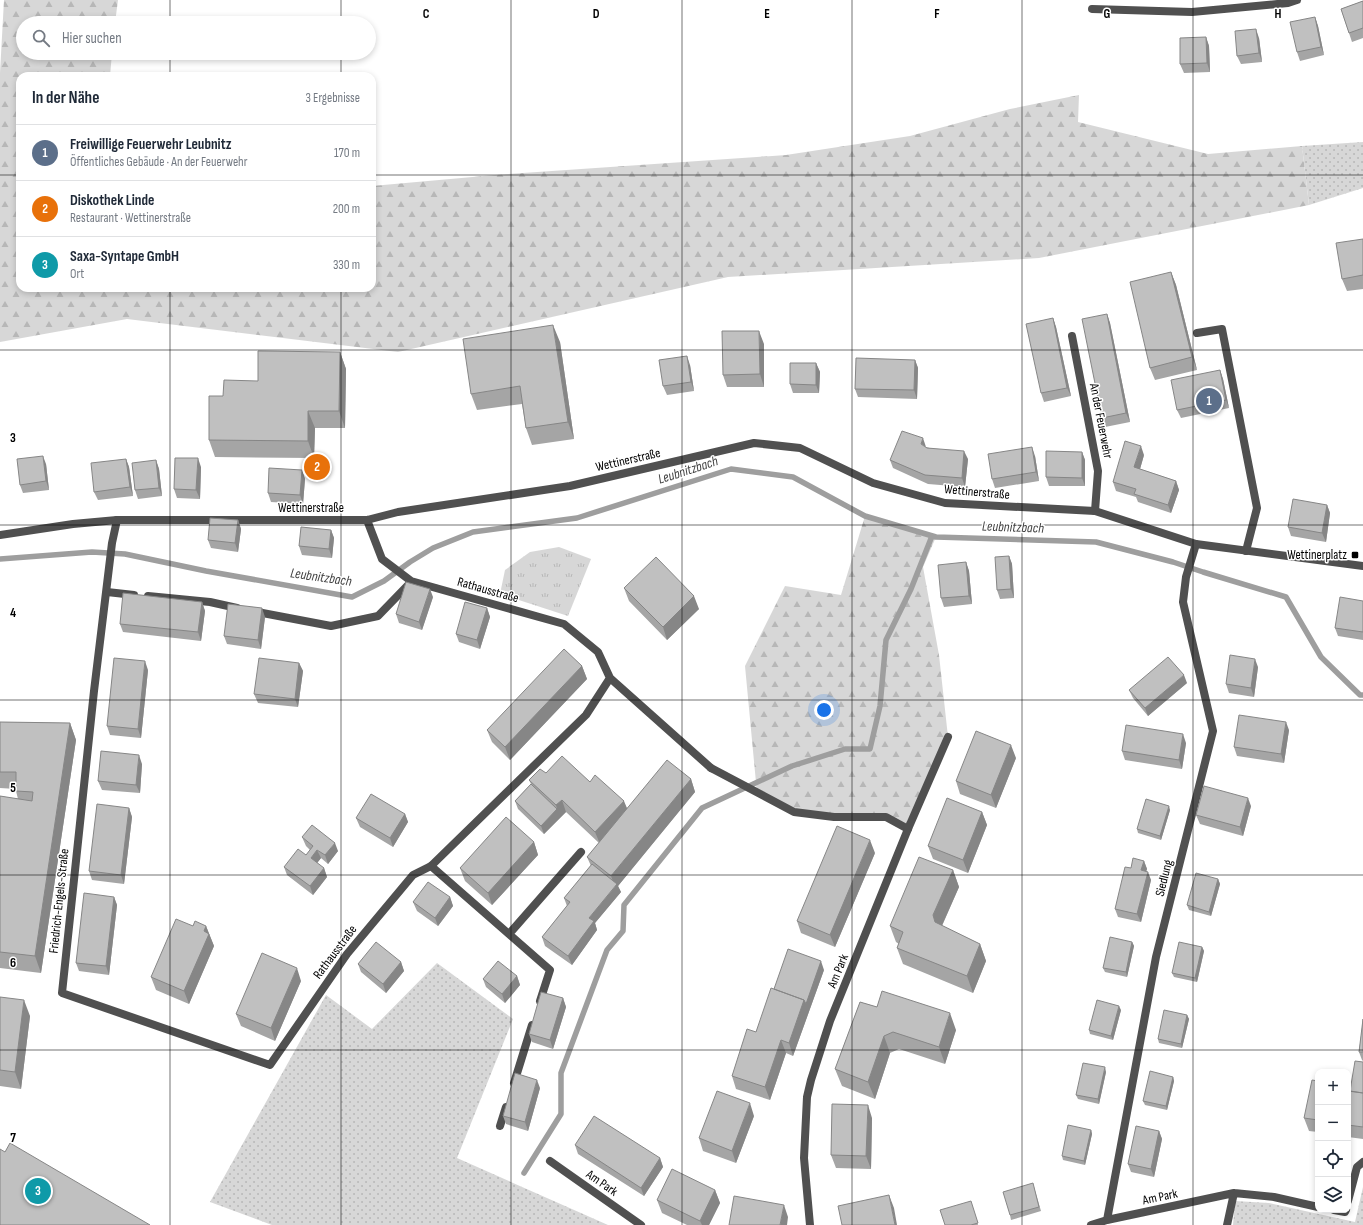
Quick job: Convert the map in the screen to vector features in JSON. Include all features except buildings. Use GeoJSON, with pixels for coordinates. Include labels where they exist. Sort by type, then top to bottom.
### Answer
{"type":"FeatureCollection","features":[{"type":"Feature","properties":{"kind":"street"},"geometry":{"type":"LineString","coordinates":[[1092,9],[1192,12],[1288,3],[1297,0]]}},
{"type":"Feature","properties":{"kind":"street"},"geometry":{"type":"LineString","coordinates":[[1196,333],[1222,329],[1257,508],[1246,551],[1363,566]]}},
{"type":"Feature","properties":{"kind":"street","name":"An der Feuerwehr"},"geometry":{"type":"LineString","coordinates":[[1072,336],[1098,471],[1094,511]]}},
{"type":"Feature","properties":{"kind":"street","name":"Wettinerstraße"},"geometry":{"type":"LineString","coordinates":[[0,535],[73,524],[116,520],[367,520],[398,512],[570,486],[754,443],[800,448],[873,483],[946,503],[1094,511],[1196,544],[1246,551]]}},
{"type":"Feature","properties":{"kind":"street","name":"Friedrich-Engels-Straße"},"geometry":{"type":"LineString","coordinates":[[116,520],[94,691],[62,993],[270,1065]]}},
{"type":"Feature","properties":{"kind":"street","name":"Rathausstraße"},"geometry":{"type":"LineString","coordinates":[[367,520],[382,559],[408,579],[564,624],[598,652],[610,678],[711,768],[794,812],[834,817],[886,816],[908,829]]}},
{"type":"Feature","properties":{"kind":"street","name":"Siedlung"},"geometry":{"type":"LineString","coordinates":[[1107,1220],[1156,957],[1213,732],[1183,602],[1186,577],[1196,544]]}},
{"type":"Feature","properties":{"kind":"street"},"geometry":{"type":"LineString","coordinates":[[107,592],[210,602],[331,626],[378,616],[408,579]]}},
{"type":"Feature","properties":{"kind":"street","name":"Rathausstraße"},"geometry":{"type":"LineString","coordinates":[[270,1065],[347,954],[413,875],[431,866],[586,715],[610,678]]}},
{"type":"Feature","properties":{"kind":"street","name":"Am Park"},"geometry":{"type":"LineString","coordinates":[[810,1225],[804,1158],[807,1097],[811,1080],[830,1021],[908,829],[948,737]]}},
{"type":"Feature","properties":{"kind":"street"},"geometry":{"type":"LineString","coordinates":[[509,934],[581,852]]}},
{"type":"Feature","properties":{"kind":"street"},"geometry":{"type":"LineString","coordinates":[[431,866],[550,970],[500,1126]]}},
{"type":"Feature","properties":{"kind":"street","name":"Am Park"},"geometry":{"type":"LineString","coordinates":[[550,1161],[641,1225]]}},
{"type":"Feature","properties":{"kind":"street"},"geometry":{"type":"LineString","coordinates":[[1351,1190],[1357,1167],[1363,1162]]}},
{"type":"Feature","properties":{"kind":"street"},"geometry":{"type":"LineString","coordinates":[[1227,1225],[1234,1193]]}},
{"type":"Feature","properties":{"kind":"street","name":"Am Park"},"geometry":{"type":"LineString","coordinates":[[1091,1225],[1107,1220],[1234,1193],[1274,1197],[1315,1206]]}},
{"type":"Feature","properties":{"kind":"green space"},"geometry":{"type":"Polygon","coordinates":[[[4,0],[118,0],[116,16],[16,16],[16,60],[111,60],[110,72],[16,72],[16,292],[376,292],[376,186],[495,175],[786,155],[910,136],[1010,109],[1079,95],[1078,122],[1208,154],[1302,146],[1309,205],[1039,258],[728,277],[398,352],[127,319],[0,342],[0,73],[4,0]]]}},
{"type":"Feature","properties":{"kind":"green space"},"geometry":{"type":"Polygon","coordinates":[[[1363,142],[1363,188],[1309,205],[1302,146],[1363,142]]]}},
{"type":"Feature","properties":{"kind":"green space"},"geometry":{"type":"Polygon","coordinates":[[[865,516],[936,537],[923,567],[939,655],[948,737],[908,829],[885,817],[794,812],[757,793],[745,666],[785,586],[841,595],[865,516]]]}},
{"type":"Feature","properties":{"kind":"green space"},"geometry":{"type":"Polygon","coordinates":[[[559,547],[591,559],[568,616],[500,594],[505,570],[530,552],[559,547]]]}},
{"type":"Feature","properties":{"kind":"green space"},"geometry":{"type":"Polygon","coordinates":[[[437,963],[513,1019],[457,1158],[608,1225],[272,1225],[210,1202],[326,995],[372,1029],[437,963]]]}},
{"type":"Feature","properties":{"kind":"green space"},"geometry":{"type":"Polygon","coordinates":[[[1363,1187],[1363,1225],[1233,1225],[1235,1201],[1269,1203],[1355,1222],[1363,1187]]]}},
{"type":"Feature","properties":{"kind":"waterway","name":"Leubnitzbach"},"geometry":{"type":"LineString","coordinates":[[0,559],[92,552],[125,554],[206,571],[352,597],[384,581],[410,562],[433,548],[473,532],[577,518],[731,469],[793,477],[865,516],[936,537],[1096,542],[1173,562],[1286,597],[1321,657],[1360,695],[1363,695]]}},
{"type":"Feature","properties":{"kind":"waterway"},"geometry":{"type":"LineString","coordinates":[[524,1173],[561,1114],[561,1073],[607,950],[623,931],[624,905],[702,808],[792,766],[845,749],[870,749],[880,706],[886,640],[911,589],[932,536]]}},
{"type":"Feature","properties":{"kind":"place","name":"Freiwillige Feuerwehr Leubnitz"},"geometry":{"type":"Point","coordinates":[1209,401]}},
{"type":"Feature","properties":{"kind":"place","name":"Diskothek Linde"},"geometry":{"type":"Point","coordinates":[317,467]}},
{"type":"Feature","properties":{"kind":"place","name":"Wettinerplatz"},"geometry":{"type":"Point","coordinates":[1355,555]}},
{"type":"Feature","properties":{"kind":"place","name":"Saxa-Syntape GmbH"},"geometry":{"type":"Point","coordinates":[38,1191]}}]}
